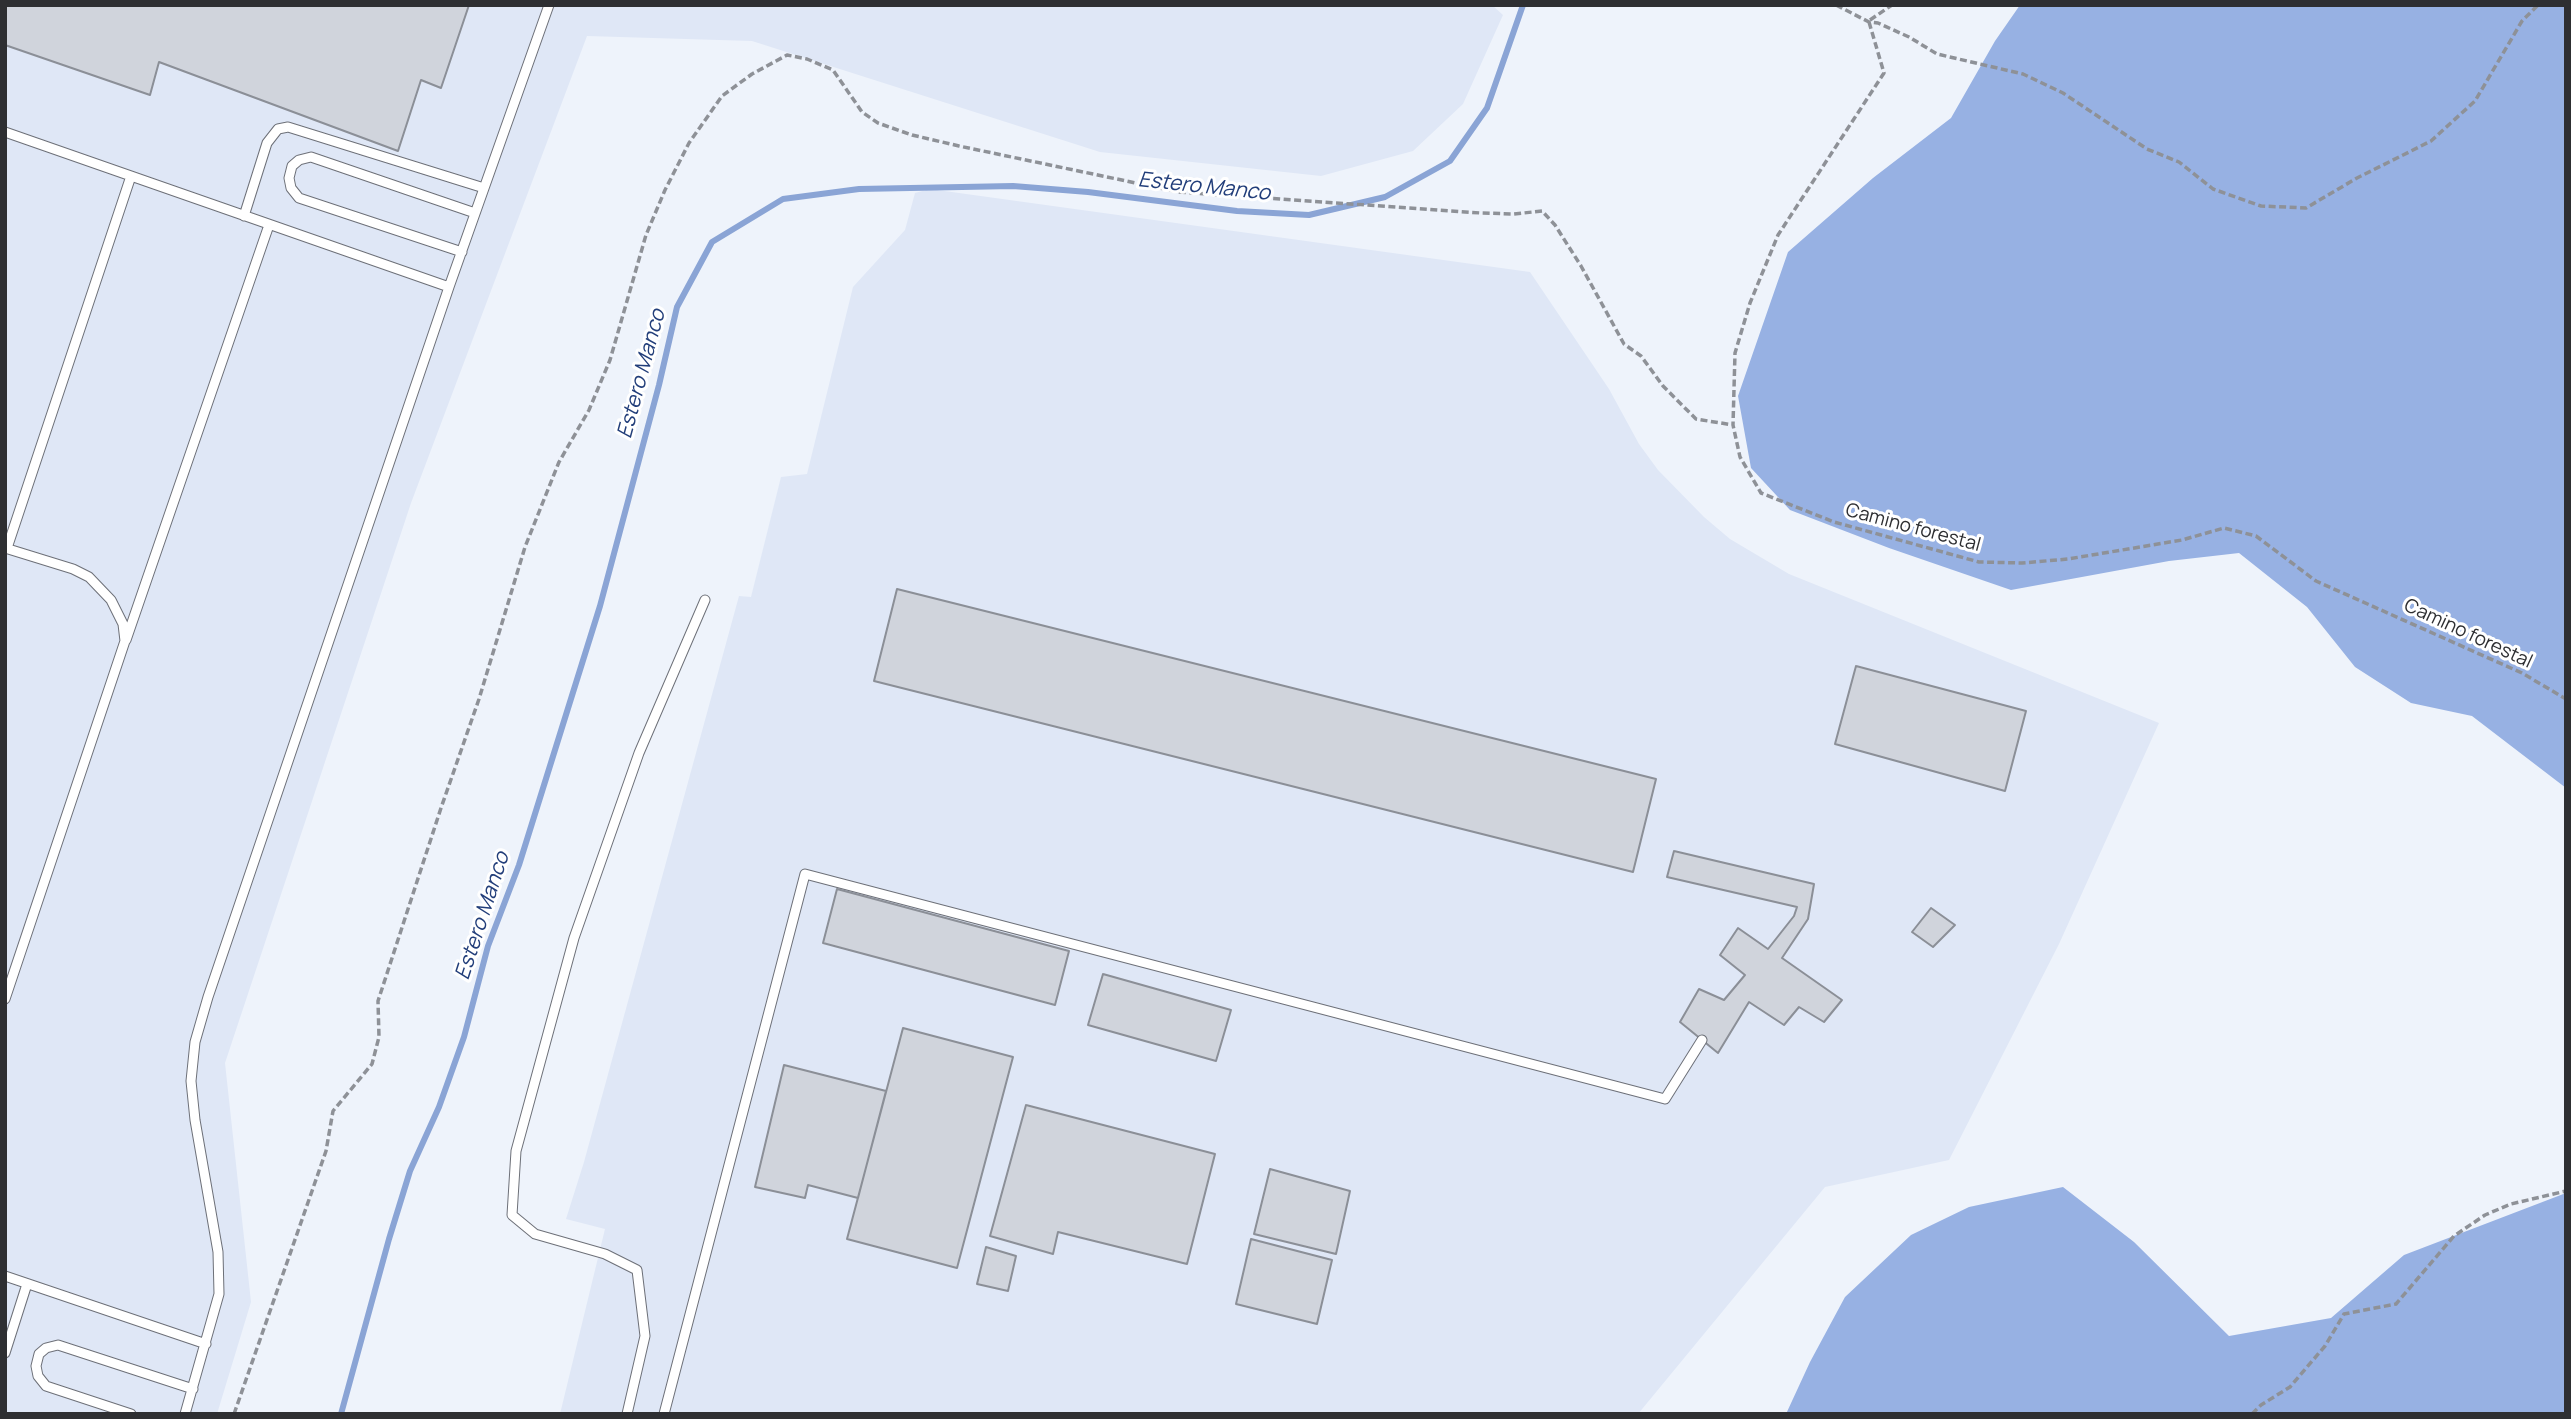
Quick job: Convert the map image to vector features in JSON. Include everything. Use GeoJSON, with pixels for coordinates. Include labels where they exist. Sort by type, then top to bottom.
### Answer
{"type":"FeatureCollection","features":[{"type":"Feature","properties":{"kind":"lane"},"geometry":{"type":"LineString","coordinates":[[186,1414],[219,1294],[218,1252],[195,1120],[191,1080],[195,1042],[449,287],[549,5]]}},
{"type":"Feature","properties":{"kind":"lane"},"geometry":{"type":"LineString","coordinates":[[244,216],[267,143],[278,129],[288,127],[484,188]]}},
{"type":"Feature","properties":{"kind":"lane"},"geometry":{"type":"LineString","coordinates":[[5,132],[449,287]]}},
{"type":"Feature","properties":{"kind":"lane"},"geometry":{"type":"LineString","coordinates":[[462,252],[299,198],[291,188],[289,178],[292,166],[299,160],[311,157],[475,213]]}},
{"type":"Feature","properties":{"kind":"lane"},"geometry":{"type":"LineString","coordinates":[[125,641],[123,624],[111,600],[89,577],[74,569],[6,548],[131,176]]}},
{"type":"Feature","properties":{"kind":"lane"},"geometry":{"type":"LineString","coordinates":[[5,999],[269,225]]}},
{"type":"Feature","properties":{"kind":"lane"},"geometry":{"type":"LineString","coordinates":[[628,1414],[645,1336],[637,1270],[605,1254],[535,1234],[512,1215],[516,1151],[574,938],[639,753],[705,600]]}},
{"type":"Feature","properties":{"kind":"lane"},"geometry":{"type":"LineString","coordinates":[[664,1414],[805,874],[1665,1099],[1702,1040]]}},
{"type":"Feature","properties":{"kind":"lane"},"geometry":{"type":"LineString","coordinates":[[5,1276],[206,1345]]}},
{"type":"Feature","properties":{"kind":"lane"},"geometry":{"type":"LineString","coordinates":[[5,1353],[27,1283]]}},
{"type":"Feature","properties":{"kind":"lane"},"geometry":{"type":"LineString","coordinates":[[131,1414],[46,1386],[38,1376],[36,1366],[39,1354],[46,1348],[58,1345],[193,1389]]}},
{"type":"Feature","properties":{"kind":"path"},"geometry":{"type":"LineString","coordinates":[[1836,5],[1869,22],[1878,23],[1909,37],[1937,54],[2023,74],[2063,93],[2147,149],[2179,162],[2213,189],[2262,206],[2305,208],[2431,141],[2475,101],[2522,21],[2538,5]]}},
{"type":"Feature","properties":{"kind":"path"},"geometry":{"type":"LineString","coordinates":[[1869,22],[1892,5]]}},
{"type":"Feature","properties":{"kind":"path","name":"Camino forestal"},"geometry":{"type":"LineString","coordinates":[[1869,22],[1884,73],[1777,235],[1749,303],[1735,353],[1733,425],[1740,457],[1761,493],[1834,522],[1979,562],[2022,563],[2068,559],[2182,540],[2224,528],[2256,536],[2316,581],[2522,673],[2566,699]]}},
{"type":"Feature","properties":{"kind":"path"},"geometry":{"type":"LineString","coordinates":[[234,1414],[326,1151],[332,1111],[372,1064],[379,1037],[378,1000],[483,688],[525,547],[559,462],[589,410],[610,360],[646,234],[665,190],[690,143],[722,96],[751,74],[787,55],[807,59],[833,70],[862,112],[878,123],[912,135],[1179,192],[1339,205],[1514,214],[1542,211],[1555,225],[1581,266],[1624,344],[1641,356],[1663,386],[1696,419],[1733,425]]}},
{"type":"Feature","properties":{"kind":"path"},"geometry":{"type":"LineString","coordinates":[[2252,1414],[2261,1405],[2290,1388],[2325,1346],[2344,1314],[2396,1304],[2454,1236],[2485,1215],[2511,1204],[2566,1191]]}},
{"type":"Feature","properties":{"kind":"shaded area"},"geometry":{"type":"Polygon","coordinates":[[[5,5],[1492,5],[1503,15],[1463,104],[1413,151],[1321,176],[1100,152],[752,41],[587,36],[411,503],[225,1063],[251,1302],[217,1414],[5,1414],[5,5]]]}},
{"type":"Feature","properties":{"kind":"shaded area"},"geometry":{"type":"Polygon","coordinates":[[[2020,5],[2566,5],[2566,788],[2472,716],[2411,703],[2355,667],[2307,607],[2239,553],[2169,561],[2011,590],[1790,510],[1751,468],[1738,396],[1788,252],[1873,178],[1951,118],[1995,41],[2020,5]]]}},
{"type":"Feature","properties":{"kind":"shaded area"},"geometry":{"type":"Polygon","coordinates":[[[930,189],[1530,272],[1609,389],[1639,444],[1658,470],[1704,517],[1730,539],[1789,574],[2159,723],[2059,944],[1949,1160],[1825,1187],[1638,1414],[560,1414],[605,1229],[566,1219],[739,596],[751,597],[781,477],[807,474],[853,287],[905,230],[915,193],[930,189]]]}},
{"type":"Feature","properties":{"kind":"shaded area"},"geometry":{"type":"Polygon","coordinates":[[[2063,1187],[2134,1242],[2229,1336],[2331,1318],[2404,1255],[2566,1193],[2566,1414],[1786,1414],[1845,1297],[1911,1235],[1969,1207],[2063,1187]]]}},
{"type":"Feature","properties":{"kind":"building"},"geometry":{"type":"Polygon","coordinates":[[[5,5],[469,5],[441,88],[421,80],[398,151],[159,62],[150,95],[5,45],[5,5]]]}},
{"type":"Feature","properties":{"kind":"building"},"geometry":{"type":"Polygon","coordinates":[[[897,589],[1656,779],[1633,872],[874,681],[897,589]]]}},
{"type":"Feature","properties":{"kind":"building"},"geometry":{"type":"Polygon","coordinates":[[[1856,666],[2026,711],[2005,791],[1835,744],[1856,666]]]}},
{"type":"Feature","properties":{"kind":"building"},"geometry":{"type":"Polygon","coordinates":[[[1674,851],[1814,884],[1808,919],[1782,958],[1842,1000],[1824,1022],[1799,1007],[1784,1025],[1749,1002],[1718,1053],[1680,1022],[1699,989],[1724,1000],[1745,975],[1720,955],[1738,928],[1768,949],[1794,916],[1797,907],[1667,877],[1674,851]]]}},
{"type":"Feature","properties":{"kind":"building"},"geometry":{"type":"Polygon","coordinates":[[[837,889],[1069,951],[1055,1005],[823,943],[837,889]]]}},
{"type":"Feature","properties":{"kind":"building"},"geometry":{"type":"Polygon","coordinates":[[[1931,908],[1955,925],[1933,947],[1912,932],[1931,908]]]}},
{"type":"Feature","properties":{"kind":"building"},"geometry":{"type":"Polygon","coordinates":[[[1103,974],[1231,1010],[1216,1061],[1088,1025],[1103,974]]]}},
{"type":"Feature","properties":{"kind":"building"},"geometry":{"type":"Polygon","coordinates":[[[903,1028],[1013,1057],[957,1268],[847,1239],[903,1028]]]}},
{"type":"Feature","properties":{"kind":"building"},"geometry":{"type":"Polygon","coordinates":[[[784,1065],[886,1091],[858,1198],[808,1185],[805,1198],[755,1187],[784,1065]]]}},
{"type":"Feature","properties":{"kind":"building"},"geometry":{"type":"Polygon","coordinates":[[[1026,1105],[1215,1154],[1187,1264],[1058,1232],[1053,1254],[990,1236],[1026,1105]]]}},
{"type":"Feature","properties":{"kind":"building"},"geometry":{"type":"Polygon","coordinates":[[[1270,1169],[1350,1191],[1336,1254],[1254,1234],[1270,1169]]]}},
{"type":"Feature","properties":{"kind":"building"},"geometry":{"type":"Polygon","coordinates":[[[1251,1239],[1332,1260],[1317,1324],[1236,1304],[1251,1239]]]}},
{"type":"Feature","properties":{"kind":"building"},"geometry":{"type":"Polygon","coordinates":[[[986,1247],[1016,1256],[1008,1291],[977,1284],[986,1247]]]}},
{"type":"Feature","properties":{"kind":"waterway","name":"Estero Manco"},"geometry":{"type":"LineString","coordinates":[[341,1414],[410,1171],[439,1107],[464,1037],[488,946],[519,865],[600,606],[677,307],[712,242],[783,199],[859,189],[1013,186],[1088,192],[1237,211],[1309,215],[1385,197],[1450,161],[1487,108],[1523,5]]}}]}
